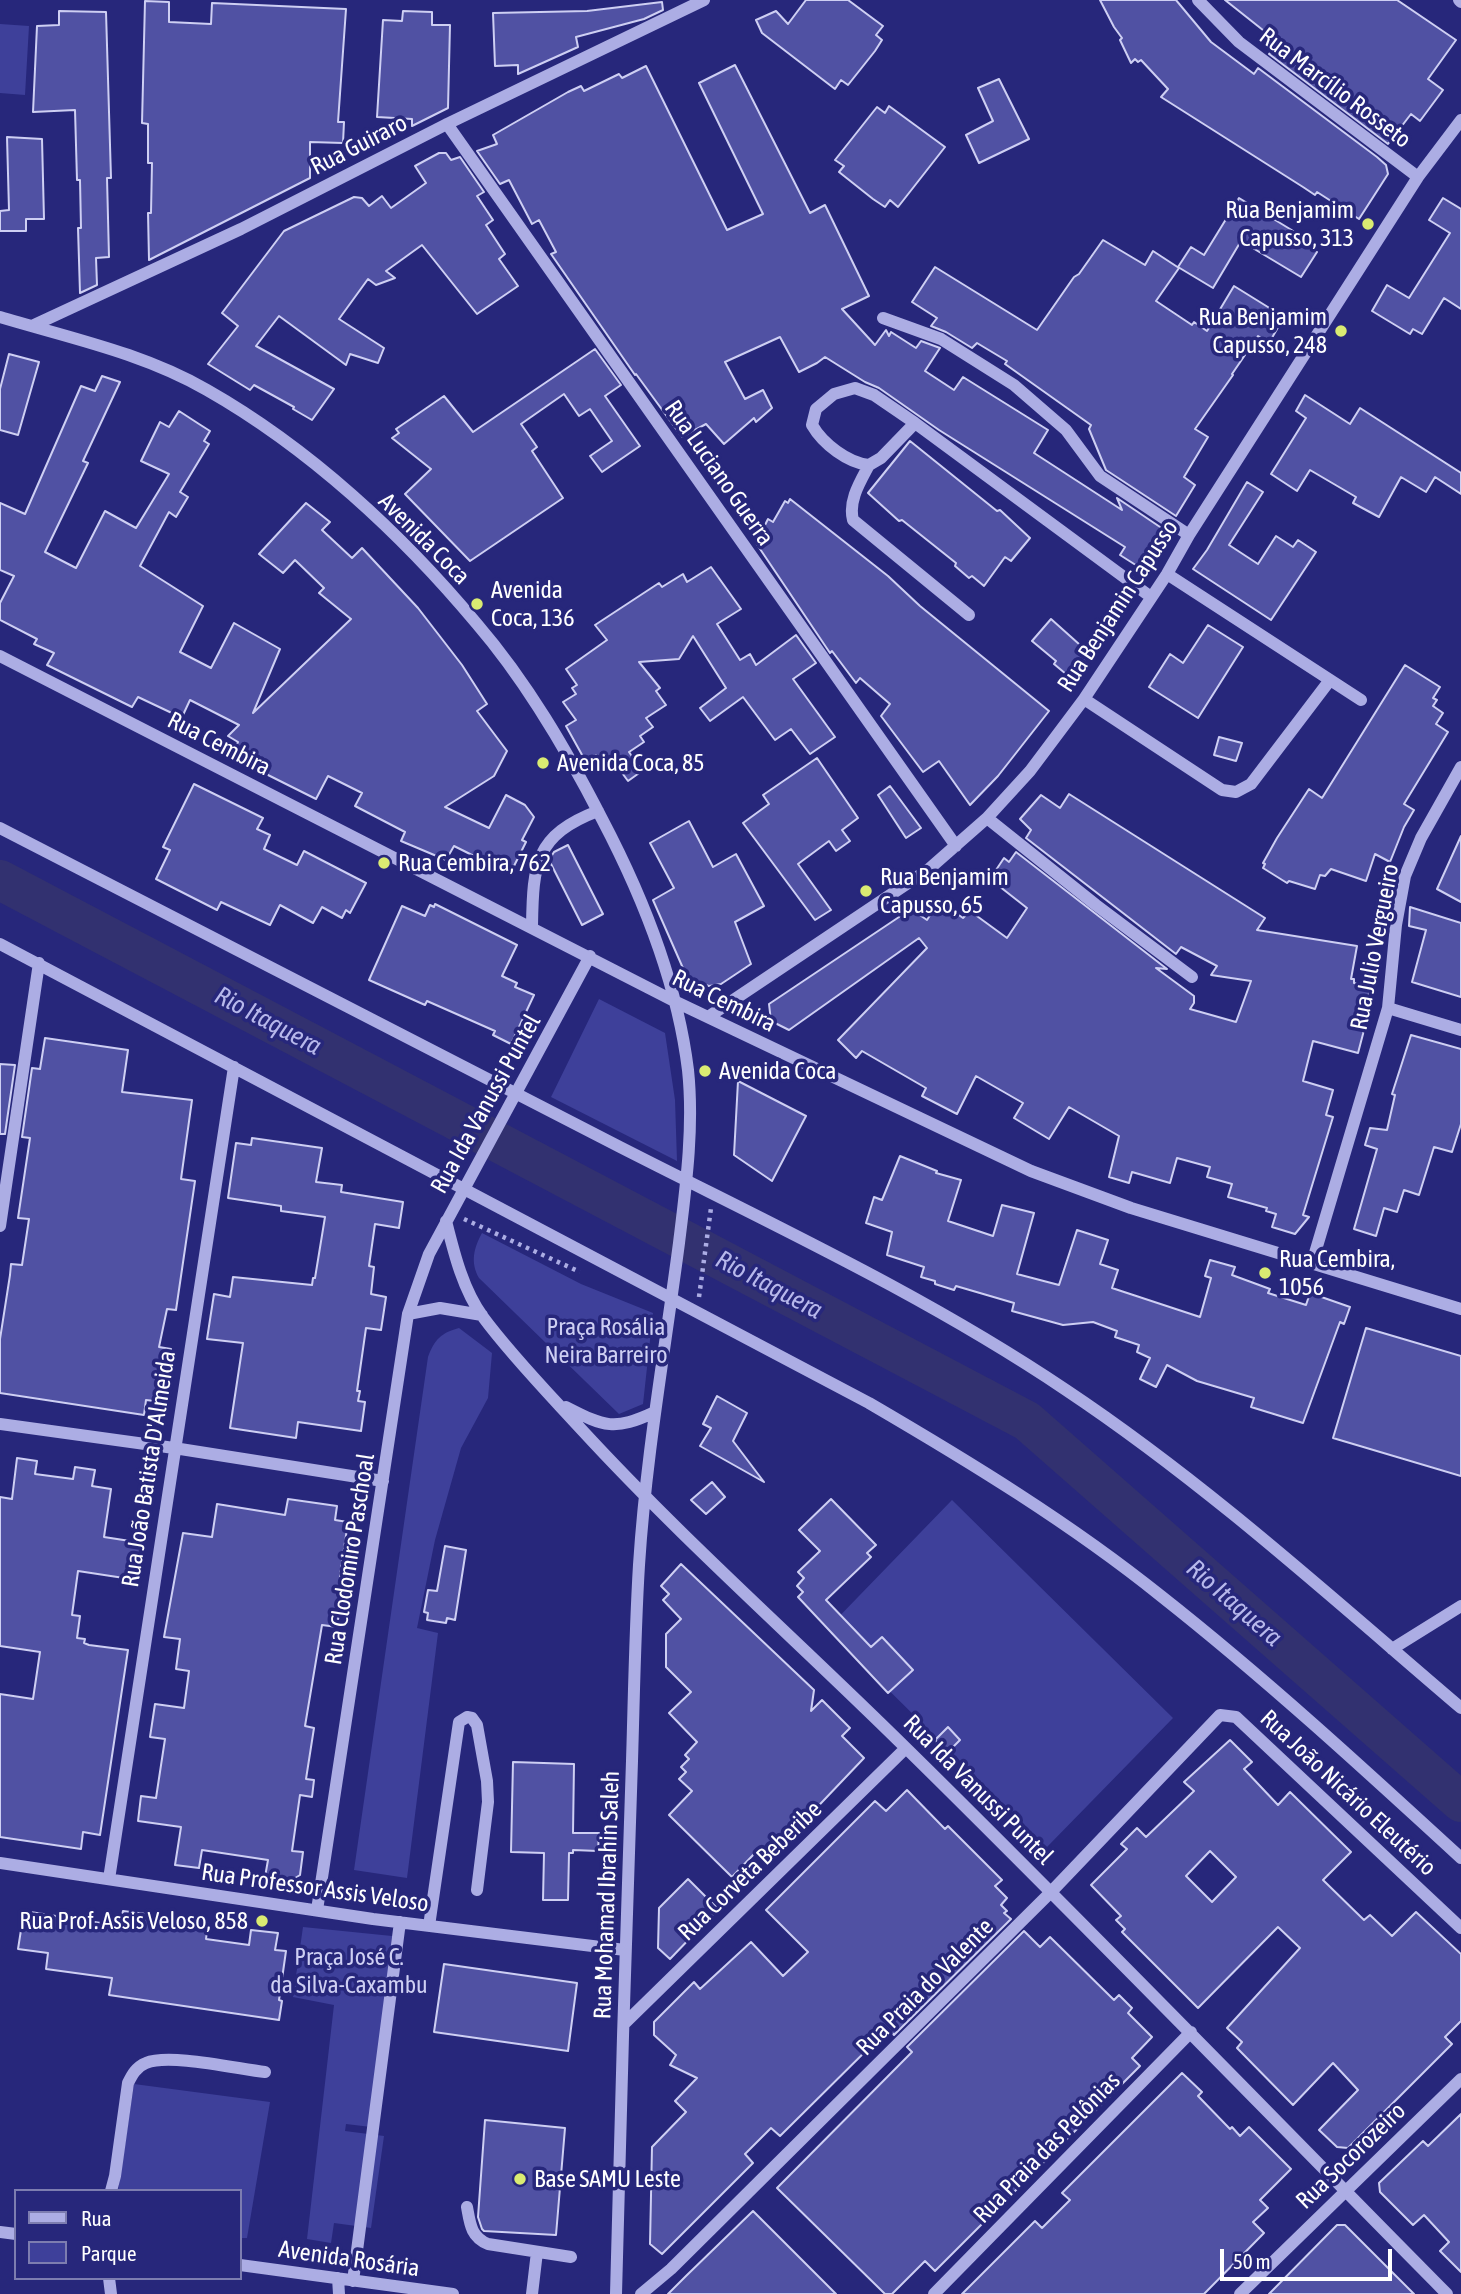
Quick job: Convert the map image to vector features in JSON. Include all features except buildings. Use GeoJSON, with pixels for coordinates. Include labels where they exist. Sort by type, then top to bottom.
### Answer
{"type":"FeatureCollection","features":[{"type":"Feature","properties":{"kind":"street","name":"Rua Guiraro"},"geometry":{"type":"LineString","coordinates":[[32,326],[241,229],[447,124],[704,0]]}},
{"type":"Feature","properties":{"kind":"street","name":"Rua Marcílio Rosseto"},"geometry":{"type":"LineString","coordinates":[[1199,0],[1240,41],[1418,177]]}},
{"type":"Feature","properties":{"kind":"street","name":"Rua Benjamin Capusso"},"geometry":{"type":"LineString","coordinates":[[708,1017],[929,869],[987,818],[1030,771],[1084,699],[1167,574],[1189,535],[1418,177],[1461,120]]}},
{"type":"Feature","properties":{"kind":"street","name":"Rua Luciano Guerra"},"geometry":{"type":"LineString","coordinates":[[447,124],[956,846]]}},
{"type":"Feature","properties":{"kind":"street","name":"Avenida Coca"},"geometry":{"type":"LineString","coordinates":[[0,317],[128,354],[196,384],[268,430],[330,477],[398,540],[480,626],[533,699],[580,777],[629,870],[661,953],[688,1069],[690,1111],[687,1181],[644,1497]]}},
{"type":"Feature","properties":{"kind":"street"},"geometry":{"type":"LineString","coordinates":[[883,318],[941,339],[1014,385],[1066,430],[1100,476],[1189,535]]}},
{"type":"Feature","properties":{"kind":"street"},"geometry":{"type":"LineString","coordinates":[[869,465],[854,463],[823,440],[812,425],[816,409],[834,394],[855,388],[874,395],[1151,597]]}},
{"type":"Feature","properties":{"kind":"street"},"geometry":{"type":"LineString","coordinates":[[915,423],[881,458],[869,465],[855,495],[851,511],[853,520],[969,615]]}},
{"type":"Feature","properties":{"kind":"street"},"geometry":{"type":"LineString","coordinates":[[1167,574],[1361,700]]}},
{"type":"Feature","properties":{"kind":"street","name":"Rua Cembira"},"geometry":{"type":"LineString","coordinates":[[0,656],[674,1001],[1031,1171],[1131,1208],[1461,1309]]}},
{"type":"Feature","properties":{"kind":"street"},"geometry":{"type":"LineString","coordinates":[[1084,699],[1222,790],[1236,792],[1251,784],[1330,680]]}},
{"type":"Feature","properties":{"kind":"street","name":"Rua Julio Vergueiro"},"geometry":{"type":"LineString","coordinates":[[1312,1263],[1388,1008],[1396,925],[1405,876],[1421,838],[1461,767]]}},
{"type":"Feature","properties":{"kind":"street"},"geometry":{"type":"LineString","coordinates":[[532,926],[534,882],[537,864],[544,849],[565,826],[598,811]]}},
{"type":"Feature","properties":{"kind":"street"},"geometry":{"type":"LineString","coordinates":[[987,818],[1192,977]]}},
{"type":"Feature","properties":{"kind":"street"},"geometry":{"type":"LineString","coordinates":[[0,828],[687,1181],[841,1257],[991,1342],[1068,1391],[1151,1450],[1258,1534],[1461,1708]]}},
{"type":"Feature","properties":{"kind":"street"},"geometry":{"type":"LineString","coordinates":[[0,944],[463,1190],[672,1293],[986,1472],[1160,1595],[1329,1737],[1461,1858]]}},
{"type":"Feature","properties":{"kind":"street","name":"Rua Ida Vanussi Puntel"},"geometry":{"type":"LineString","coordinates":[[590,956],[446,1221],[465,1282],[482,1315],[556,1402],[644,1497],[906,1748],[1191,2032],[1447,2294]]}},
{"type":"Feature","properties":{"kind":"street"},"geometry":{"type":"LineString","coordinates":[[0,1226],[39,964]]}},
{"type":"Feature","properties":{"kind":"street"},"geometry":{"type":"LineString","coordinates":[[1388,1008],[1461,1030]]}},
{"type":"Feature","properties":{"kind":"street","name":"Rua João Batista D'Almeida"},"geometry":{"type":"LineString","coordinates":[[108,1879],[234,1067]]}},
{"type":"Feature","properties":{"kind":"street","name":"Rua Clodomiro Paschoal"},"geometry":{"type":"LineString","coordinates":[[317,1910],[408,1314],[419,1276],[446,1221]]}},
{"type":"Feature","properties":{"kind":"street"},"geometry":{"type":"LineString","coordinates":[[408,1314],[440,1308],[482,1315]]}},
{"type":"Feature","properties":{"kind":"street"},"geometry":{"type":"LineString","coordinates":[[556,1402],[593,1421],[608,1425],[621,1425],[655,1412]]}},
{"type":"Feature","properties":{"kind":"street"},"geometry":{"type":"LineString","coordinates":[[0,1424],[383,1481]]}},
{"type":"Feature","properties":{"kind":"street","name":"Rua Mohamad Ibrahin Saleh"},"geometry":{"type":"LineString","coordinates":[[616,2294],[625,1951],[644,1497]]}},
{"type":"Feature","properties":{"kind":"street"},"geometry":{"type":"LineString","coordinates":[[1392,1649],[1461,1606]]}},
{"type":"Feature","properties":{"kind":"street","name":"Rua Praia do Valente"},"geometry":{"type":"LineString","coordinates":[[641,2294],[671,2269],[1051,1892],[1220,1715],[1236,1717]]}},
{"type":"Feature","properties":{"kind":"street"},"geometry":{"type":"LineString","coordinates":[[429,1926],[459,1723],[467,1717],[472,1718],[477,1725],[487,1781],[488,1802],[477,1890]]}},
{"type":"Feature","properties":{"kind":"street","name":"Rua João Nicário Eleutério"},"geometry":{"type":"LineString","coordinates":[[1236,1717],[1461,1928]]}},
{"type":"Feature","properties":{"kind":"street","name":"Rua Corveta Beberibe"},"geometry":{"type":"LineString","coordinates":[[624,2024],[906,1748]]}},
{"type":"Feature","properties":{"kind":"street","name":"Rua Professor Assis Veloso"},"geometry":{"type":"LineString","coordinates":[[0,1863],[400,1922],[625,1951]]}},
{"type":"Feature","properties":{"kind":"street"},"geometry":{"type":"LineString","coordinates":[[353,2281],[400,1922]]}},
{"type":"Feature","properties":{"kind":"street","name":"Rua Praia das Pelônias"},"geometry":{"type":"LineString","coordinates":[[934,2294],[1191,2032]]}},
{"type":"Feature","properties":{"kind":"street"},"geometry":{"type":"LineString","coordinates":[[111,2189],[128,2083],[133,2073],[143,2064],[168,2059],[265,2072]]}},
{"type":"Feature","properties":{"kind":"street","name":"Rua Socorozeiro"},"geometry":{"type":"LineString","coordinates":[[1240,2294],[1461,2079]]}},
{"type":"Feature","properties":{"kind":"street"},"geometry":{"type":"LineString","coordinates":[[467,2207],[471,2228],[480,2241],[571,2257]]}},
{"type":"Feature","properties":{"kind":"street"},"geometry":{"type":"LineString","coordinates":[[531,2294],[537,2252]]}},
{"type":"Feature","properties":{"kind":"street","name":"Avenida Rosária"},"geometry":{"type":"LineString","coordinates":[[242,2265],[453,2294]]}},
{"type":"Feature","properties":{"kind":"street"},"geometry":{"type":"LineString","coordinates":[[338,2278],[340,2294]]}},
{"type":"Feature","properties":{"kind":"path"},"geometry":{"type":"LineString","coordinates":[[700,1287],[710,1217]]}},
{"type":"Feature","properties":{"kind":"green space"},"geometry":{"type":"Polygon","coordinates":[[[0,24],[29,26],[25,95],[0,93],[0,24]]]}},
{"type":"Feature","properties":{"kind":"green space"},"geometry":{"type":"Polygon","coordinates":[[[599,999],[665,1033],[675,1100],[677,1161],[551,1097],[599,999]]]}},
{"type":"Feature","properties":{"kind":"green space","name":"Praça Rosália Neira Barreiro"},"geometry":{"type":"Polygon","coordinates":[[[482,1233],[581,1284],[653,1313],[643,1404],[619,1414],[479,1278],[474,1255],[482,1233]]]}},
{"type":"Feature","properties":{"kind":"green space","name":"Praça José C. da Silva-Caxambu"},"geometry":{"type":"Polygon","coordinates":[[[459,1328],[492,1353],[488,1398],[461,1448],[435,1540],[417,1628],[438,1633],[407,1878],[354,1870],[428,1357],[439,1338],[459,1328]]]}},
{"type":"Feature","properties":{"kind":"green space"},"geometry":{"type":"Polygon","coordinates":[[[952,1500],[1173,1718],[1047,1847],[827,1629],[952,1500]]]}},
{"type":"Feature","properties":{"kind":"green space","name":"Praça José C. da Silva-Caxambu"},"geometry":{"type":"Polygon","coordinates":[[[303,1927],[392,1936],[371,2127],[346,2124],[345,2131],[384,2136],[371,2228],[334,2223],[331,2243],[307,2239],[334,2005],[293,1997],[303,1927]]]}},
{"type":"Feature","properties":{"kind":"green space"},"geometry":{"type":"Polygon","coordinates":[[[134,2084],[270,2102],[247,2238],[242,2238],[242,2189],[118,2189],[134,2084]]]}},
{"type":"Feature","properties":{"kind":"waterway","name":"Rio Itaquera"},"geometry":{"type":"LineString","coordinates":[[0,880],[1027,1421],[1461,1802]]}},
{"type":"Feature","properties":{"kind":"place","name":"Rua Benjamim Capusso, 313"},"geometry":{"type":"Point","coordinates":[1368,224]}},
{"type":"Feature","properties":{"kind":"place","name":"Rua Benjamim Capusso, 248"},"geometry":{"type":"Point","coordinates":[1341,331]}},
{"type":"Feature","properties":{"kind":"place","name":"Avenida Coca, 136"},"geometry":{"type":"Point","coordinates":[477,604]}},
{"type":"Feature","properties":{"kind":"place","name":"Avenida Coca, 85"},"geometry":{"type":"Point","coordinates":[543,763]}},
{"type":"Feature","properties":{"kind":"place","name":"Rua Cembira, 762"},"geometry":{"type":"Point","coordinates":[384,863]}},
{"type":"Feature","properties":{"kind":"place","name":"Rua Benjamim Capusso, 65"},"geometry":{"type":"Point","coordinates":[866,891]}},
{"type":"Feature","properties":{"kind":"place","name":"Avenida Coca"},"geometry":{"type":"Point","coordinates":[705,1071]}},
{"type":"Feature","properties":{"kind":"place","name":"Rua Cembira, 1056"},"geometry":{"type":"Point","coordinates":[1265,1273]}},
{"type":"Feature","properties":{"kind":"place","name":"Rua Prof. Assis Veloso, 858"},"geometry":{"type":"Point","coordinates":[262,1921]}},
{"type":"Feature","properties":{"kind":"place","name":"Base SAMU Leste"},"geometry":{"type":"Point","coordinates":[520,2179]}}]}
